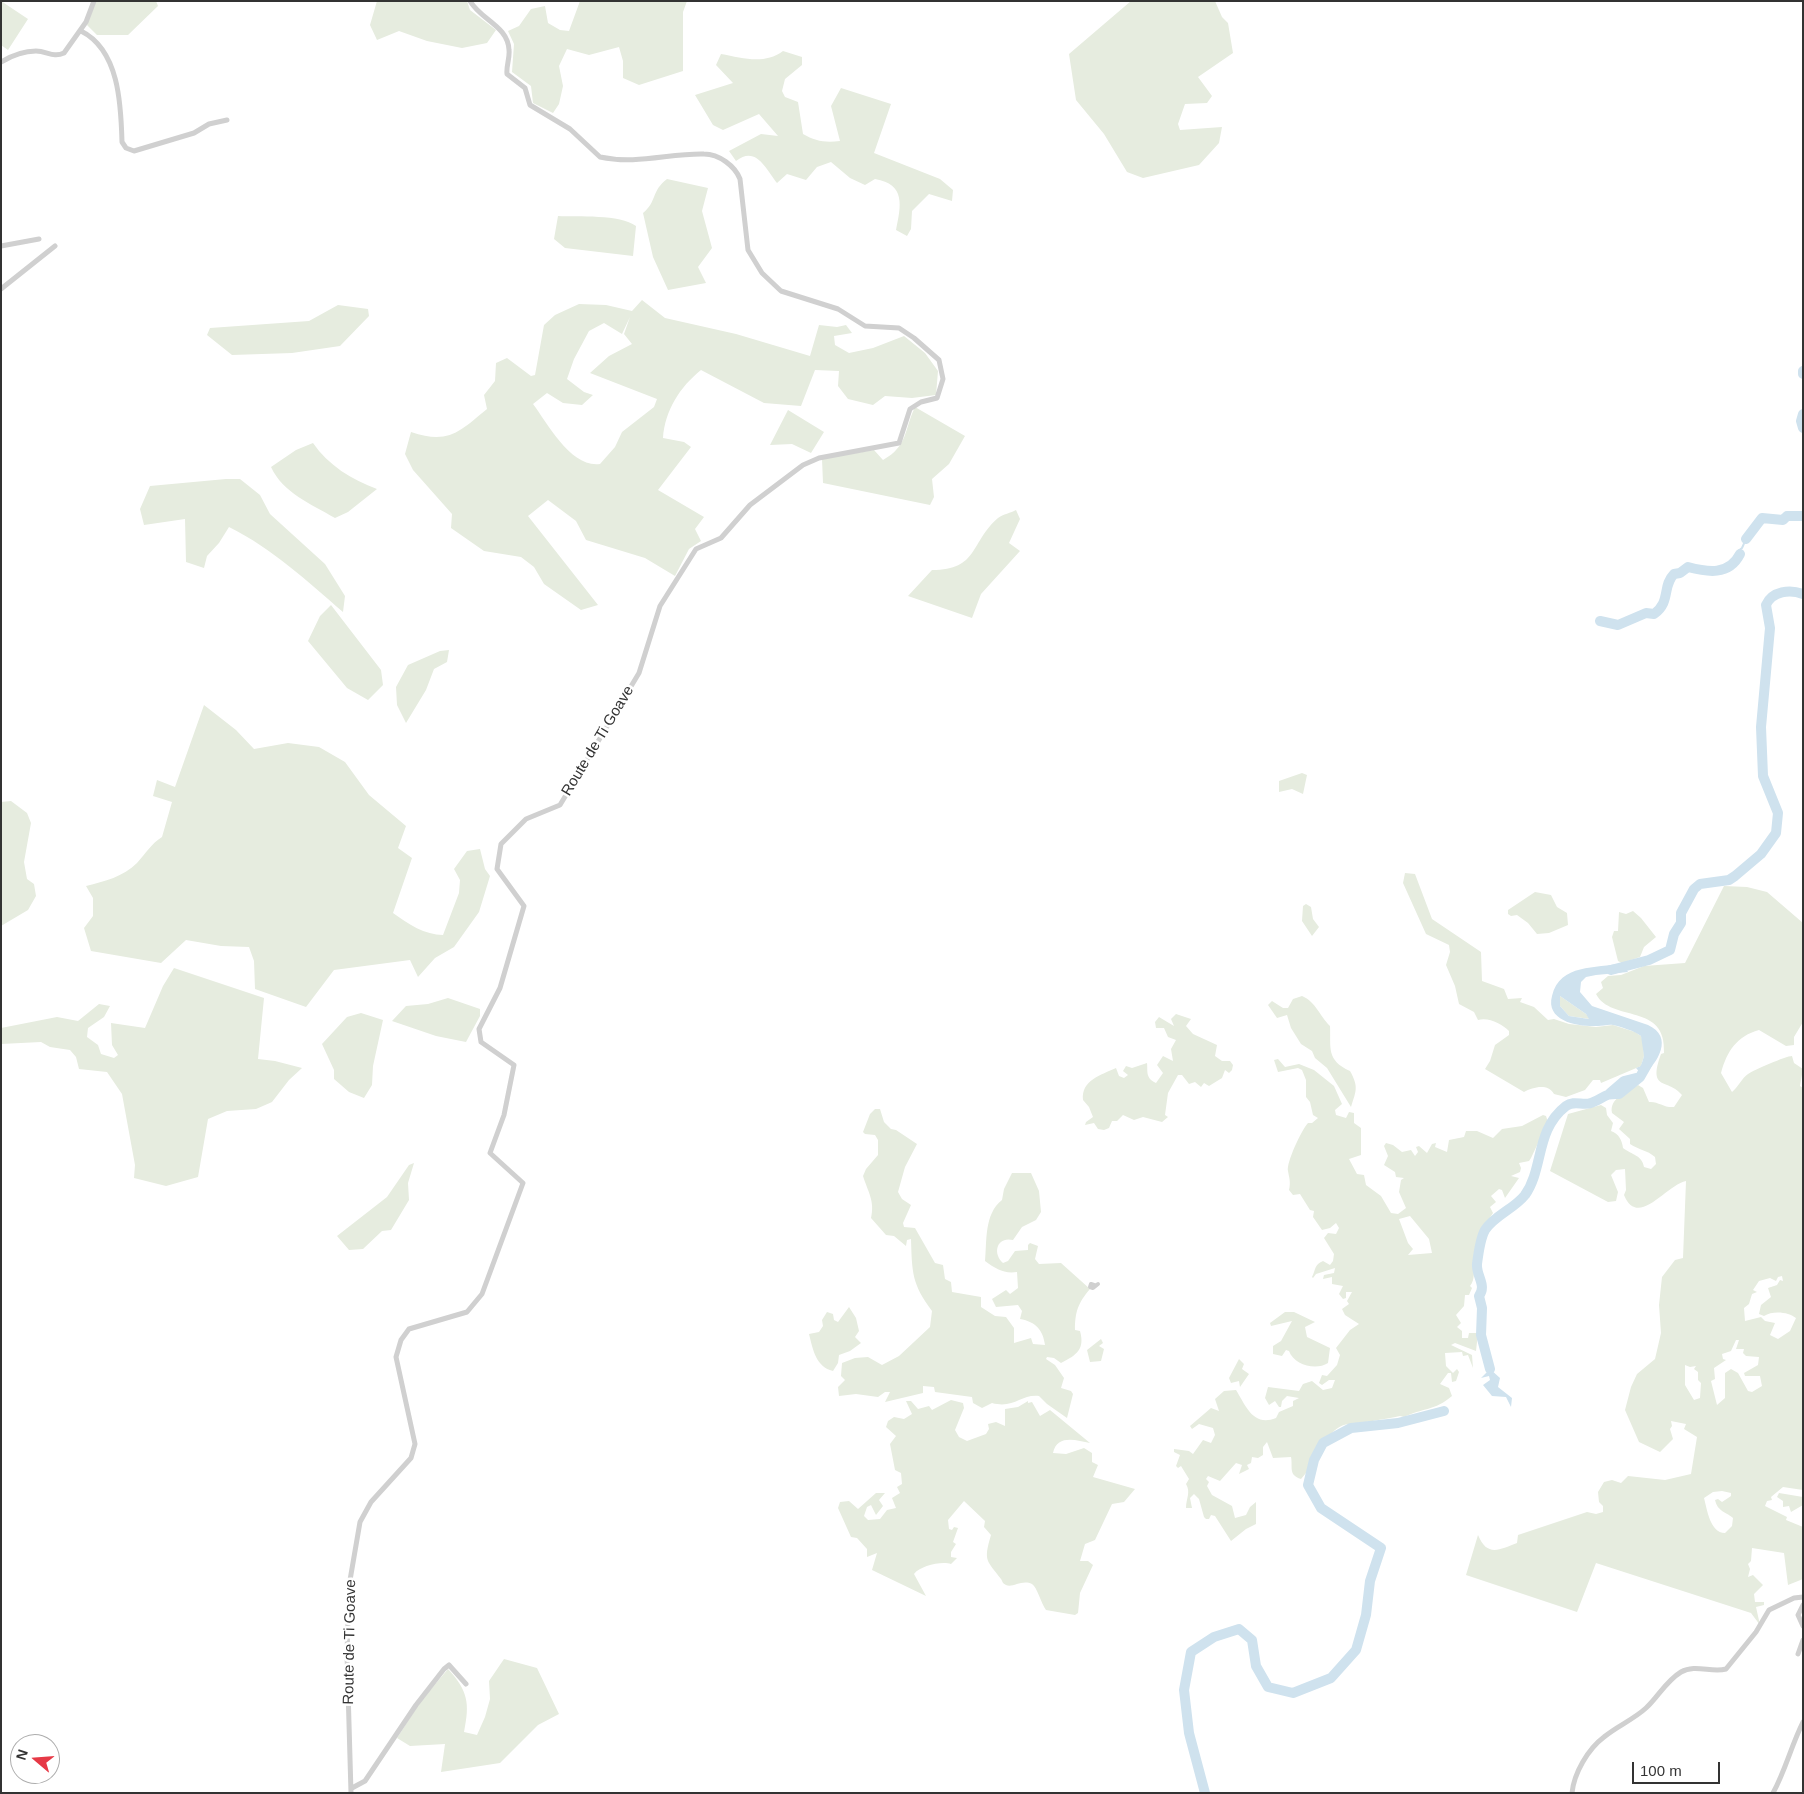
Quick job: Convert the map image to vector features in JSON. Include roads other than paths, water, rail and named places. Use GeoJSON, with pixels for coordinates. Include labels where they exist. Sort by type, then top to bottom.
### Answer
{"type":"FeatureCollection","features":[{"type":"Feature","properties":{"kind":"street"},"geometry":{"type":"LineString","coordinates":[[1,62],[9,57],[38,50],[49,55],[64,53],[81,31],[94,1]]}},
{"type":"Feature","properties":{"kind":"street","name":"Route de Ti Goave"},"geometry":{"type":"LineString","coordinates":[[352,1790],[347,1654],[348,1615],[349,1586],[360,1522],[371,1502],[411,1458],[416,1444],[396,1357],[401,1340],[409,1329],[467,1312],[482,1294],[523,1183],[490,1153],[504,1116],[514,1065],[481,1042],[479,1029],[500,988],[524,906],[497,869],[501,844],[526,819],[560,805],[639,672],[660,606],[696,549],[721,538],[750,505],[803,465],[819,458],[899,443],[910,409],[921,402],[937,398],[943,379],[939,360],[898,328],[865,326],[838,309],[781,292],[762,273],[748,250],[740,179],[737,170],[732,165],[706,154],[658,159],[600,157],[570,129],[530,105],[525,88],[507,74],[509,50],[503,30],[475,9],[470,1]]}},
{"type":"Feature","properties":{"kind":"street"},"geometry":{"type":"LineString","coordinates":[[81,31],[92,36],[104,53],[115,76],[122,142],[126,148],[134,151],[194,133],[209,124],[227,120]]}},
{"type":"Feature","properties":{"kind":"street"},"geometry":{"type":"LineString","coordinates":[[1,246],[38,239]]}},
{"type":"Feature","properties":{"kind":"street"},"geometry":{"type":"LineString","coordinates":[[1,289],[55,246]]}},
{"type":"Feature","properties":{"kind":"street"},"geometry":{"type":"LineString","coordinates":[[1572,1793],[1579,1769],[1604,1737],[1627,1723],[1646,1708],[1667,1683],[1682,1671],[1695,1668],[1719,1671],[1726,1669],[1756,1632],[1768,1610],[1794,1598],[1803,1597]]}},
{"type":"Feature","properties":{"kind":"street"},"geometry":{"type":"LineString","coordinates":[[1803,1605],[1798,1615],[1803,1626]]}},
{"type":"Feature","properties":{"kind":"street"},"geometry":{"type":"LineString","coordinates":[[1798,1654],[1803,1640]]}},
{"type":"Feature","properties":{"kind":"street"},"geometry":{"type":"LineString","coordinates":[[352,1790],[364,1781],[416,1705],[444,1669],[449,1665],[466,1684]]}},
{"type":"Feature","properties":{"kind":"street"},"geometry":{"type":"LineString","coordinates":[[1774,1793],[1786,1770],[1795,1738],[1803,1722]]}},
{"type":"Feature","properties":{"kind":"water"},"geometry":{"type":"Polygon","coordinates":[[[1622,963],[1628,972],[1586,977],[1581,982],[1580,992],[1592,1006],[1648,1025],[1656,1030],[1662,1043],[1661,1050],[1654,1064],[1643,1076],[1636,1068],[1641,1066],[1644,1056],[1641,1036],[1613,1025],[1574,1024],[1559,1017],[1551,1005],[1556,985],[1571,973],[1580,969],[1622,963]],[[1560,996],[1560,1006],[1569,1016],[1589,1019],[1586,1014],[1560,996]]]}},
{"type":"Feature","properties":{"kind":"water"},"geometry":{"type":"Polygon","coordinates":[[[1490,1369],[1500,1378],[1498,1387],[1512,1398],[1511,1407],[1506,1397],[1492,1396],[1483,1385],[1490,1380],[1489,1376],[1481,1378],[1490,1369]]]}},
{"type":"Feature","properties":{"kind":"waterway"},"geometry":{"type":"LineString","coordinates":[[1803,414],[1801,421],[1803,428]]}},
{"type":"Feature","properties":{"kind":"waterway"},"geometry":{"type":"LineString","coordinates":[[1746,539],[1762,518],[1783,520],[1787,516],[1803,516]]}},
{"type":"Feature","properties":{"kind":"waterway"},"geometry":{"type":"LineString","coordinates":[[1740,554],[1738,551],[1742,548],[1746,539]]}},
{"type":"Feature","properties":{"kind":"waterway"},"geometry":{"type":"LineString","coordinates":[[1600,621],[1618,625],[1646,613],[1654,614],[1663,604],[1668,584],[1674,574],[1680,573],[1688,567],[1710,571],[1724,569],[1730,566],[1740,554]]}},
{"type":"Feature","properties":{"kind":"waterway"},"geometry":{"type":"LineString","coordinates":[[1611,970],[1649,960],[1670,950],[1674,934],[1681,923],[1681,913],[1694,889],[1700,884],[1729,880],[1735,876],[1761,854],[1776,833],[1778,813],[1763,776],[1761,727],[1770,628],[1766,605],[1772,597],[1782,592],[1798,592],[1803,594]]}},
{"type":"Feature","properties":{"kind":"waterway"},"geometry":{"type":"LineString","coordinates":[[1490,1369],[1481,1335],[1482,1308],[1479,1296],[1482,1284],[1477,1268],[1485,1230],[1494,1220],[1525,1195],[1535,1173],[1544,1138],[1556,1116],[1569,1104],[1588,1104],[1607,1095],[1619,1094],[1640,1077],[1648,1063]]}},
{"type":"Feature","properties":{"kind":"waterway"},"geometry":{"type":"LineString","coordinates":[[1610,1093],[1624,1081],[1636,1078]]}},
{"type":"Feature","properties":{"kind":"waterway"},"geometry":{"type":"LineString","coordinates":[[1205,1793],[1189,1733],[1184,1690],[1191,1652],[1214,1637],[1239,1629],[1252,1640],[1256,1666],[1268,1687],[1293,1693],[1331,1678],[1356,1650],[1366,1615],[1370,1581],[1381,1548],[1321,1508],[1308,1485],[1314,1460],[1323,1443],[1351,1428],[1398,1423],[1444,1411]]}}]}
